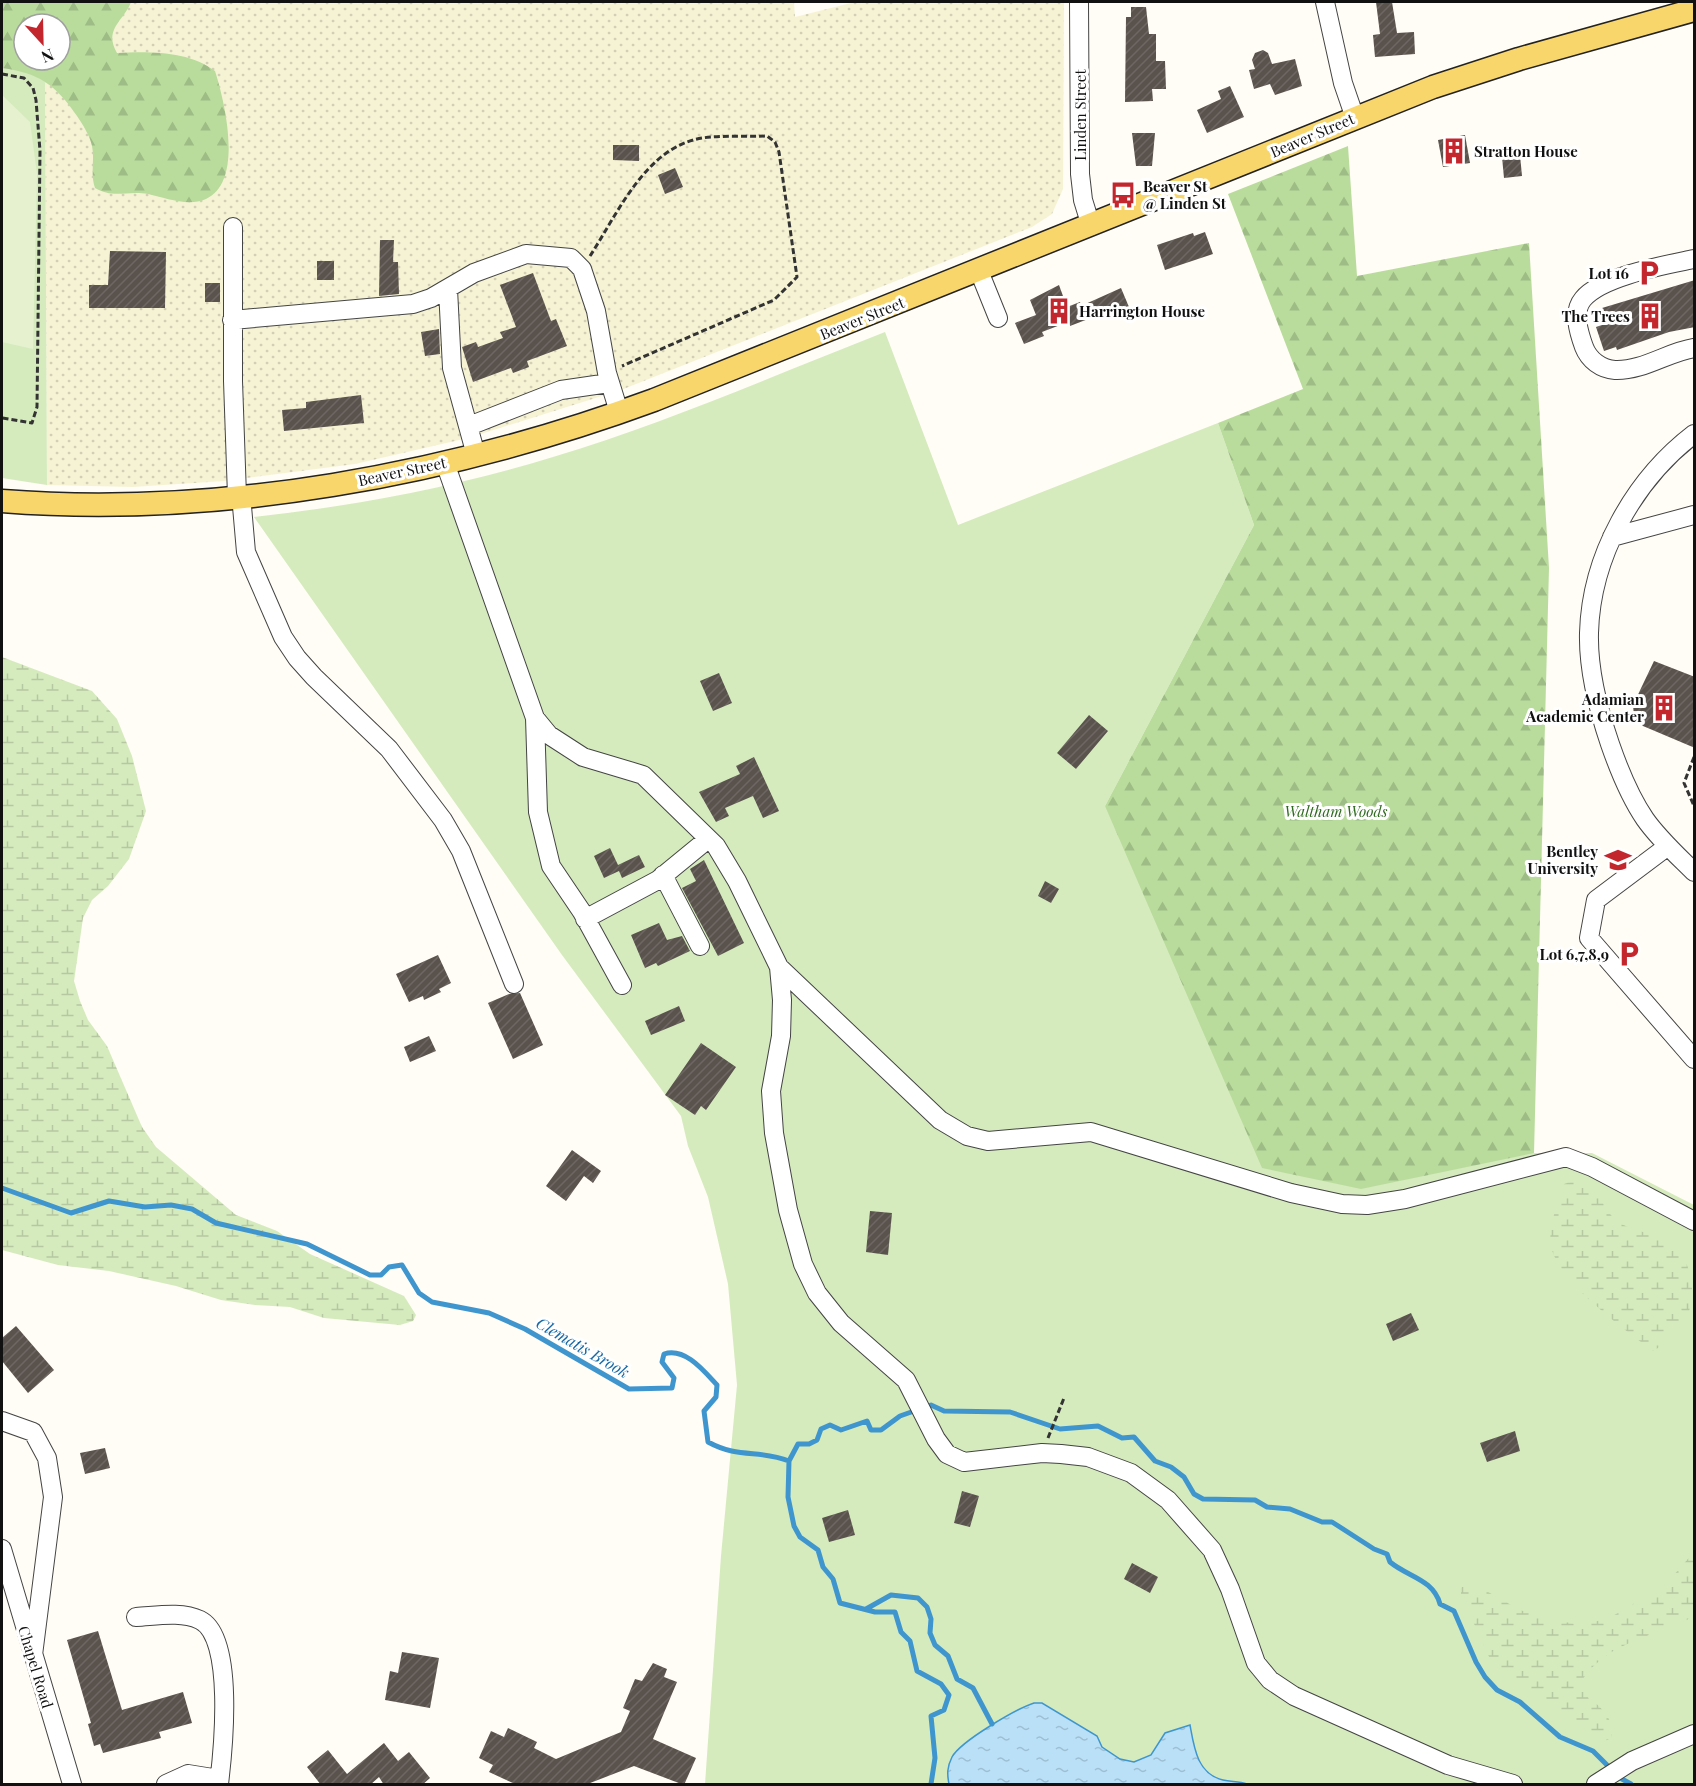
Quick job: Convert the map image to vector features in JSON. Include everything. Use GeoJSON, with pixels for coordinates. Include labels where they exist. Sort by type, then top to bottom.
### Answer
{"type":"FeatureCollection","features":[{"type":"Feature","properties":{"kind":"main road","name":"Beaver Street"},"geometry":{"type":"LineString","coordinates":[[2,501],[119,503],[239,496],[359,480],[476,455],[619,412],[979,271],[1355,118],[1487,69],[1695,10]]}},
{"type":"Feature","properties":{"kind":"street","name":"Linden Street"},"geometry":{"type":"LineString","coordinates":[[1079,2],[1080,174],[1083,201],[1091,226]]}},
{"type":"Feature","properties":{"kind":"street"},"geometry":{"type":"LineString","coordinates":[[1324,2],[1345,89],[1355,118]]}},
{"type":"Feature","properties":{"kind":"street"},"geometry":{"type":"LineString","coordinates":[[233,227],[232,320],[239,496],[248,558],[283,637],[297,658],[388,749],[443,820],[461,851],[514,984]]}},
{"type":"Feature","properties":{"kind":"street"},"geometry":{"type":"LineString","coordinates":[[232,320],[413,304],[431,298],[474,273],[526,254],[571,258],[582,269],[599,324],[608,378],[619,412]]}},
{"type":"Feature","properties":{"kind":"street"},"geometry":{"type":"LineString","coordinates":[[1695,259],[1599,286],[1582,299],[1577,317],[1587,355],[1596,364],[1614,370],[1634,368],[1695,348]]}},
{"type":"Feature","properties":{"kind":"street"},"geometry":{"type":"LineString","coordinates":[[979,271],[998,318]]}},
{"type":"Feature","properties":{"kind":"street"},"geometry":{"type":"LineString","coordinates":[[448,289],[452,368],[476,455]]}},
{"type":"Feature","properties":{"kind":"street"},"geometry":{"type":"LineString","coordinates":[[469,426],[561,390],[608,378]]}},
{"type":"Feature","properties":{"kind":"street"},"geometry":{"type":"LineString","coordinates":[[1695,434],[1653,470],[1612,537],[1596,586],[1589,632],[1592,680],[1602,720],[1620,771],[1645,819],[1695,872]]}},
{"type":"Feature","properties":{"kind":"street"},"geometry":{"type":"LineString","coordinates":[[445,463],[535,718],[536,779],[544,839],[551,866],[585,919],[622,985]]}},
{"type":"Feature","properties":{"kind":"street"},"geometry":{"type":"LineString","coordinates":[[1612,537],[1695,515]]}},
{"type":"Feature","properties":{"kind":"street"},"geometry":{"type":"LineString","coordinates":[[535,718],[549,735],[583,757],[643,775],[708,839],[737,881],[779,967],[940,1120],[968,1136],[988,1141],[1091,1132],[1291,1193],[1342,1204],[1367,1205],[1405,1199],[1566,1157],[1592,1167],[1695,1221]]}},
{"type":"Feature","properties":{"kind":"street"},"geometry":{"type":"LineString","coordinates":[[585,919],[663,875],[708,839]]}},
{"type":"Feature","properties":{"kind":"street"},"geometry":{"type":"LineString","coordinates":[[1668,846],[1596,900],[1589,939],[1695,1059]]}},
{"type":"Feature","properties":{"kind":"street"},"geometry":{"type":"LineString","coordinates":[[663,875],[700,946]]}},
{"type":"Feature","properties":{"kind":"street"},"geometry":{"type":"LineString","coordinates":[[779,967],[782,1027],[771,1090],[774,1133],[788,1210],[803,1264],[817,1293],[841,1323],[892,1365],[906,1380],[936,1439],[947,1454],[964,1462],[1042,1453],[1061,1454],[1088,1457],[1131,1473],[1168,1500],[1212,1550],[1230,1589],[1256,1663],[1270,1680],[1294,1696],[1448,1765],[1513,1785]]}},
{"type":"Feature","properties":{"kind":"street"},"geometry":{"type":"LineString","coordinates":[[2,1420],[33,1432],[47,1458],[53,1497],[33,1654]]}},
{"type":"Feature","properties":{"kind":"street","name":"Chapel Road"},"geometry":{"type":"LineString","coordinates":[[2,1549],[72,1785]]}},
{"type":"Feature","properties":{"kind":"street"},"geometry":{"type":"LineString","coordinates":[[135,1617],[180,1615],[200,1620],[211,1628],[219,1644],[223,1733],[219,1782],[188,1774],[166,1785]]}},
{"type":"Feature","properties":{"kind":"street"},"geometry":{"type":"LineString","coordinates":[[1596,1785],[1632,1761],[1695,1734]]}},
{"type":"Feature","properties":{"kind":"path"},"geometry":{"type":"LineString","coordinates":[[2,74],[24,78],[35,93],[40,164],[37,407],[32,423],[2,418]]}},
{"type":"Feature","properties":{"kind":"path"},"geometry":{"type":"LineString","coordinates":[[582,269],[634,187],[663,155],[701,138],[767,136],[776,142],[797,277],[774,300],[608,378]]}},
{"type":"Feature","properties":{"kind":"path"},"geometry":{"type":"LineString","coordinates":[[1695,757],[1684,783],[1695,806]]}},
{"type":"Feature","properties":{"kind":"path"},"geometry":{"type":"LineString","coordinates":[[1049,1435],[1064,1398]]}},
{"type":"Feature","properties":{"kind":"shaded area"},"geometry":{"type":"Polygon","coordinates":[[[34,2],[794,2],[795,17],[855,2],[1064,2],[1063,189],[1052,214],[1032,227],[621,390],[468,438],[355,464],[224,481],[133,487],[47,485],[44,72],[72,72],[72,12],[46,12],[34,2]]]}},
{"type":"Feature","properties":{"kind":"green space"},"geometry":{"type":"Polygon","coordinates":[[[2,2],[12,12],[12,72],[44,72],[45,83],[47,485],[2,478],[2,2]]]}},
{"type":"Feature","properties":{"kind":"green space"},"geometry":{"type":"Polygon","coordinates":[[[2,2],[131,2],[113,31],[113,45],[117,53],[142,52],[181,56],[194,59],[215,71],[227,121],[228,140],[225,176],[218,190],[206,199],[192,202],[141,193],[114,194],[95,188],[93,151],[84,127],[62,96],[46,82],[22,72],[72,72],[72,12],[12,12],[12,70],[2,68],[2,2]]]}},
{"type":"Feature","properties":{"kind":"green space"},"geometry":{"type":"Polygon","coordinates":[[[2,95],[30,122],[37,174],[33,349],[2,342],[2,95]]]}},
{"type":"Feature","properties":{"kind":"green space","name":"Waltham Woods"},"geometry":{"type":"Polygon","coordinates":[[[1348,146],[1357,276],[1529,243],[1549,568],[1534,1153],[1361,1189],[1262,1168],[1105,806],[1254,525],[1218,423],[1303,389],[1228,194],[1348,146]]]}},
{"type":"Feature","properties":{"kind":"green space"},"geometry":{"type":"Polygon","coordinates":[[[885,332],[958,525],[1218,423],[1254,525],[1105,806],[1534,1153],[1592,1153],[1694,1205],[1694,1784],[705,1784],[721,1556],[737,1385],[728,1284],[708,1197],[688,1146],[681,1116],[562,955],[254,517],[405,494],[516,468],[595,444],[679,414],[885,332]]]}},
{"type":"Feature","properties":{"kind":"green space"},"geometry":{"type":"Polygon","coordinates":[[[2,657],[92,691],[117,719],[132,756],[146,811],[129,859],[108,886],[92,900],[83,918],[74,981],[88,1020],[107,1046],[142,1127],[156,1147],[236,1215],[277,1231],[310,1254],[404,1296],[416,1315],[413,1321],[400,1325],[324,1318],[290,1307],[221,1300],[176,1286],[109,1271],[58,1265],[2,1250],[2,657]]]}},
{"type":"Feature","properties":{"kind":"green space"},"geometry":{"type":"Polygon","coordinates":[[[1583,1178],[1593,1187],[1617,1221],[1669,1242],[1685,1260],[1692,1287],[1689,1311],[1653,1351],[1594,1304],[1556,1260],[1550,1240],[1559,1197],[1564,1184],[1583,1178]]]}},
{"type":"Feature","properties":{"kind":"green space"},"geometry":{"type":"Polygon","coordinates":[[[1694,1552],[1694,1616],[1605,1656],[1582,1680],[1585,1695],[1601,1708],[1609,1719],[1611,1738],[1605,1741],[1530,1693],[1490,1659],[1461,1595],[1461,1588],[1465,1584],[1474,1584],[1520,1610],[1551,1620],[1584,1625],[1611,1617],[1665,1585],[1694,1552]]]}},
{"type":"Feature","properties":{"kind":"water"},"geometry":{"type":"Polygon","coordinates":[[[1034,1703],[1042,1703],[1097,1736],[1102,1747],[1120,1759],[1134,1762],[1151,1755],[1165,1733],[1190,1725],[1198,1758],[1207,1772],[1223,1780],[1247,1784],[949,1784],[948,1767],[957,1750],[990,1726],[1034,1703]]]}},
{"type":"Feature","properties":{"kind":"building"},"geometry":{"type":"Polygon","coordinates":[[[1376,2],[1392,2],[1397,33],[1414,32],[1415,54],[1375,57],[1373,35],[1380,34],[1376,2]]]}},
{"type":"Feature","properties":{"kind":"building"},"geometry":{"type":"Polygon","coordinates":[[[1131,7],[1146,7],[1149,34],[1156,34],[1156,61],[1165,61],[1166,89],[1152,89],[1153,101],[1125,102],[1126,17],[1131,17],[1131,7]]]}},
{"type":"Feature","properties":{"kind":"building"},"geometry":{"type":"Polygon","coordinates":[[[1263,50],[1268,53],[1272,64],[1295,59],[1302,86],[1275,95],[1270,84],[1254,89],[1249,70],[1255,69],[1252,60],[1255,53],[1263,50]]]}},
{"type":"Feature","properties":{"kind":"building"},"geometry":{"type":"Polygon","coordinates":[[[1230,86],[1244,117],[1207,133],[1197,110],[1221,99],[1218,91],[1230,86]]]}},
{"type":"Feature","properties":{"kind":"building"},"geometry":{"type":"Polygon","coordinates":[[[1132,133],[1155,133],[1152,166],[1136,166],[1132,133]]]}},
{"type":"Feature","properties":{"kind":"building","name":"Stratton House"},"geometry":{"type":"Polygon","coordinates":[[[1465,135],[1470,163],[1443,167],[1438,140],[1465,135]]]}},
{"type":"Feature","properties":{"kind":"building"},"geometry":{"type":"Polygon","coordinates":[[[613,145],[639,145],[639,161],[613,160],[613,145]]]}},
{"type":"Feature","properties":{"kind":"building"},"geometry":{"type":"Polygon","coordinates":[[[1520,155],[1522,176],[1504,178],[1502,157],[1520,155]]]}},
{"type":"Feature","properties":{"kind":"building"},"geometry":{"type":"Polygon","coordinates":[[[675,168],[683,187],[665,194],[658,175],[675,168]]]}},
{"type":"Feature","properties":{"kind":"building"},"geometry":{"type":"Polygon","coordinates":[[[1205,232],[1213,254],[1165,270],[1157,245],[1193,233],[1194,236],[1205,232]]]}},
{"type":"Feature","properties":{"kind":"building"},"geometry":{"type":"Polygon","coordinates":[[[380,240],[394,240],[393,262],[398,262],[399,294],[379,296],[380,240]]]}},
{"type":"Feature","properties":{"kind":"building"},"geometry":{"type":"Polygon","coordinates":[[[110,251],[166,252],[165,308],[89,308],[89,285],[108,285],[110,251]]]}},
{"type":"Feature","properties":{"kind":"building"},"geometry":{"type":"Polygon","coordinates":[[[317,261],[334,261],[334,280],[317,280],[317,261]]]}},
{"type":"Feature","properties":{"kind":"building"},"geometry":{"type":"Polygon","coordinates":[[[533,273],[551,321],[556,319],[567,346],[527,361],[529,367],[513,373],[511,368],[473,382],[462,347],[476,342],[478,347],[503,338],[500,332],[516,327],[500,285],[533,273]]]}},
{"type":"Feature","properties":{"kind":"building","name":"The Trees"},"geometry":{"type":"Polygon","coordinates":[[[1695,280],[1695,327],[1669,332],[1617,350],[1616,347],[1604,351],[1596,327],[1608,323],[1602,308],[1695,280]]]}},
{"type":"Feature","properties":{"kind":"building"},"geometry":{"type":"Polygon","coordinates":[[[205,283],[220,283],[220,302],[205,302],[205,283]]]}},
{"type":"Feature","properties":{"kind":"building","name":"Harrington House"},"geometry":{"type":"Polygon","coordinates":[[[1059,285],[1067,307],[1080,302],[1081,306],[1121,288],[1129,307],[1110,315],[1109,311],[1070,326],[1068,322],[1042,332],[1044,336],[1024,344],[1015,323],[1036,315],[1030,300],[1059,285]]]}},
{"type":"Feature","properties":{"kind":"building"},"geometry":{"type":"Polygon","coordinates":[[[439,329],[440,354],[425,356],[421,332],[439,329]]]}},
{"type":"Feature","properties":{"kind":"building"},"geometry":{"type":"Polygon","coordinates":[[[361,395],[364,423],[284,431],[282,410],[306,408],[306,402],[361,395]]]}},
{"type":"Feature","properties":{"kind":"building","name":"Adamian Academic Center"},"geometry":{"type":"Polygon","coordinates":[[[1654,661],[1695,677],[1695,748],[1643,726],[1634,716],[1633,705],[1654,661]]]}},
{"type":"Feature","properties":{"kind":"building"},"geometry":{"type":"Polygon","coordinates":[[[719,673],[732,703],[713,711],[700,681],[719,673]]]}},
{"type":"Feature","properties":{"kind":"building"},"geometry":{"type":"Polygon","coordinates":[[[1089,715],[1108,731],[1076,769],[1057,753],[1089,715]]]}},
{"type":"Feature","properties":{"kind":"building"},"geometry":{"type":"Polygon","coordinates":[[[754,757],[779,811],[763,818],[753,796],[725,808],[729,816],[716,822],[699,792],[740,774],[736,766],[754,757]]]}},
{"type":"Feature","properties":{"kind":"building"},"geometry":{"type":"Polygon","coordinates":[[[610,848],[618,865],[639,855],[645,867],[622,878],[619,871],[604,878],[594,856],[610,848]]]}},
{"type":"Feature","properties":{"kind":"building"},"geometry":{"type":"Polygon","coordinates":[[[704,860],[744,943],[718,956],[682,888],[696,881],[690,869],[704,860]]]}},
{"type":"Feature","properties":{"kind":"building"},"geometry":{"type":"Polygon","coordinates":[[[1045,881],[1059,889],[1051,903],[1038,896],[1045,881]]]}},
{"type":"Feature","properties":{"kind":"building"},"geometry":{"type":"Polygon","coordinates":[[[659,923],[667,940],[682,936],[690,951],[658,966],[656,963],[645,968],[631,935],[659,923]]]}},
{"type":"Feature","properties":{"kind":"building"},"geometry":{"type":"Polygon","coordinates":[[[438,955],[451,983],[439,989],[441,992],[424,1000],[423,996],[409,1002],[396,974],[438,955]]]}},
{"type":"Feature","properties":{"kind":"building"},"geometry":{"type":"Polygon","coordinates":[[[520,993],[543,1045],[513,1059],[488,1003],[509,994],[520,993]]]}},
{"type":"Feature","properties":{"kind":"building"},"geometry":{"type":"Polygon","coordinates":[[[679,1006],[685,1021],[651,1035],[645,1021],[679,1006]]]}},
{"type":"Feature","properties":{"kind":"building"},"geometry":{"type":"Polygon","coordinates":[[[429,1036],[436,1051],[410,1062],[404,1047],[429,1036]]]}},
{"type":"Feature","properties":{"kind":"building"},"geometry":{"type":"Polygon","coordinates":[[[701,1043],[736,1067],[706,1110],[701,1106],[695,1115],[665,1095],[701,1043]]]}},
{"type":"Feature","properties":{"kind":"building"},"geometry":{"type":"Polygon","coordinates":[[[572,1150],[601,1171],[593,1183],[584,1176],[566,1201],[546,1186],[572,1150]]]}},
{"type":"Feature","properties":{"kind":"building"},"geometry":{"type":"Polygon","coordinates":[[[870,1211],[892,1213],[888,1255],[866,1252],[870,1211]]]}},
{"type":"Feature","properties":{"kind":"building"},"geometry":{"type":"Polygon","coordinates":[[[1411,1313],[1419,1330],[1393,1341],[1386,1324],[1411,1313]]]}},
{"type":"Feature","properties":{"kind":"building"},"geometry":{"type":"Polygon","coordinates":[[[16,1326],[54,1370],[28,1393],[2,1361],[2,1338],[16,1326]]]}},
{"type":"Feature","properties":{"kind":"building"},"geometry":{"type":"Polygon","coordinates":[[[1515,1431],[1520,1451],[1487,1462],[1480,1443],[1515,1431]]]}},
{"type":"Feature","properties":{"kind":"building"},"geometry":{"type":"Polygon","coordinates":[[[105,1448],[110,1468],[85,1474],[80,1453],[105,1448]]]}},
{"type":"Feature","properties":{"kind":"building"},"geometry":{"type":"Polygon","coordinates":[[[962,1491],[979,1496],[970,1527],[954,1523],[962,1491]]]}},
{"type":"Feature","properties":{"kind":"building"},"geometry":{"type":"Polygon","coordinates":[[[848,1510],[855,1535],[829,1542],[822,1518],[848,1510]]]}},
{"type":"Feature","properties":{"kind":"building"},"geometry":{"type":"Polygon","coordinates":[[[1132,1563],[1158,1577],[1150,1593],[1124,1579],[1132,1563]]]}},
{"type":"Feature","properties":{"kind":"building"},"geometry":{"type":"Polygon","coordinates":[[[98,1631],[122,1710],[183,1692],[192,1723],[159,1732],[161,1738],[103,1753],[100,1744],[94,1746],[88,1724],[91,1723],[67,1640],[98,1631]]]}},
{"type":"Feature","properties":{"kind":"building"},"geometry":{"type":"Polygon","coordinates":[[[402,1652],[439,1658],[430,1708],[385,1700],[390,1671],[398,1673],[402,1652]]]}},
{"type":"Feature","properties":{"kind":"building"},"geometry":{"type":"Polygon","coordinates":[[[653,1663],[667,1669],[664,1677],[677,1682],[653,1739],[696,1758],[684,1785],[634,1766],[585,1785],[517,1785],[489,1772],[493,1765],[479,1758],[491,1731],[504,1737],[508,1728],[537,1742],[534,1748],[556,1759],[621,1732],[630,1711],[623,1708],[635,1679],[642,1681],[653,1663]]]}},
{"type":"Feature","properties":{"kind":"building"},"geometry":{"type":"Polygon","coordinates":[[[384,1743],[398,1761],[409,1752],[430,1778],[422,1785],[384,1785],[379,1777],[370,1785],[321,1785],[307,1767],[328,1750],[347,1774],[384,1743]]]}},
{"type":"Feature","properties":{"kind":"waterway","name":"Clematis Brook"},"geometry":{"type":"LineString","coordinates":[[2,1188],[71,1213],[109,1201],[145,1207],[171,1205],[192,1209],[216,1223],[307,1244],[370,1275],[381,1275],[389,1267],[402,1265],[419,1293],[432,1302],[489,1313],[525,1329],[629,1389],[672,1388],[674,1378],[662,1362],[664,1354],[679,1354],[694,1362],[717,1385],[716,1397],[704,1411],[708,1442],[739,1452],[768,1455],[789,1461],[798,1444],[809,1444],[817,1440],[821,1429],[830,1425],[841,1430],[867,1421],[871,1430],[881,1430],[900,1416],[931,1405],[944,1411],[1010,1412],[1060,1429],[1098,1426],[1122,1438],[1134,1437],[1155,1461],[1171,1467],[1184,1477],[1194,1494],[1203,1499],[1255,1500],[1267,1507],[1290,1509],[1322,1522],[1332,1522],[1374,1549],[1387,1554],[1390,1562],[1426,1584],[1437,1596],[1440,1604],[1454,1611],[1476,1662],[1485,1677],[1497,1690],[1520,1702],[1560,1737],[1593,1751],[1608,1766]]}},
{"type":"Feature","properties":{"kind":"waterway"},"geometry":{"type":"LineString","coordinates":[[789,1461],[788,1497],[794,1526],[800,1537],[818,1550],[823,1567],[833,1579],[840,1603],[875,1612],[895,1612],[901,1632],[910,1641],[917,1671],[941,1684],[949,1695],[944,1710],[931,1716],[935,1758],[931,1784]]}},
{"type":"Feature","properties":{"kind":"waterway"},"geometry":{"type":"LineString","coordinates":[[866,1609],[891,1595],[918,1598],[927,1607],[931,1619],[930,1633],[935,1645],[948,1656],[957,1679],[973,1688],[992,1724]]}},
{"type":"Feature","properties":{"kind":"waterway","name":"Clematis Brook"},"geometry":{"type":"LineString","coordinates":[[1622,1779],[1631,1784]]}},
{"type":"Feature","properties":{"kind":"place","name":"Stratton House"},"geometry":{"type":"Point","coordinates":[1454,151]}},
{"type":"Feature","properties":{"kind":"place","name":"Beaver St @ Linden St"},"geometry":{"type":"Point","coordinates":[1123,195]}},
{"type":"Feature","properties":{"kind":"place","name":"Lot 16"},"geometry":{"type":"Point","coordinates":[1649,273]}},
{"type":"Feature","properties":{"kind":"place","name":"Harrington House"},"geometry":{"type":"Point","coordinates":[1059,311]}},
{"type":"Feature","properties":{"kind":"place","name":"The Trees"},"geometry":{"type":"Point","coordinates":[1650,316]}},
{"type":"Feature","properties":{"kind":"place","name":"Adamian Academic Center"},"geometry":{"type":"Point","coordinates":[1664,708]}},
{"type":"Feature","properties":{"kind":"place","name":"Bentley University"},"geometry":{"type":"Point","coordinates":[1618,860]}},
{"type":"Feature","properties":{"kind":"place","name":"Lot 6,7,8,9"},"geometry":{"type":"Point","coordinates":[1629,954]}}]}
